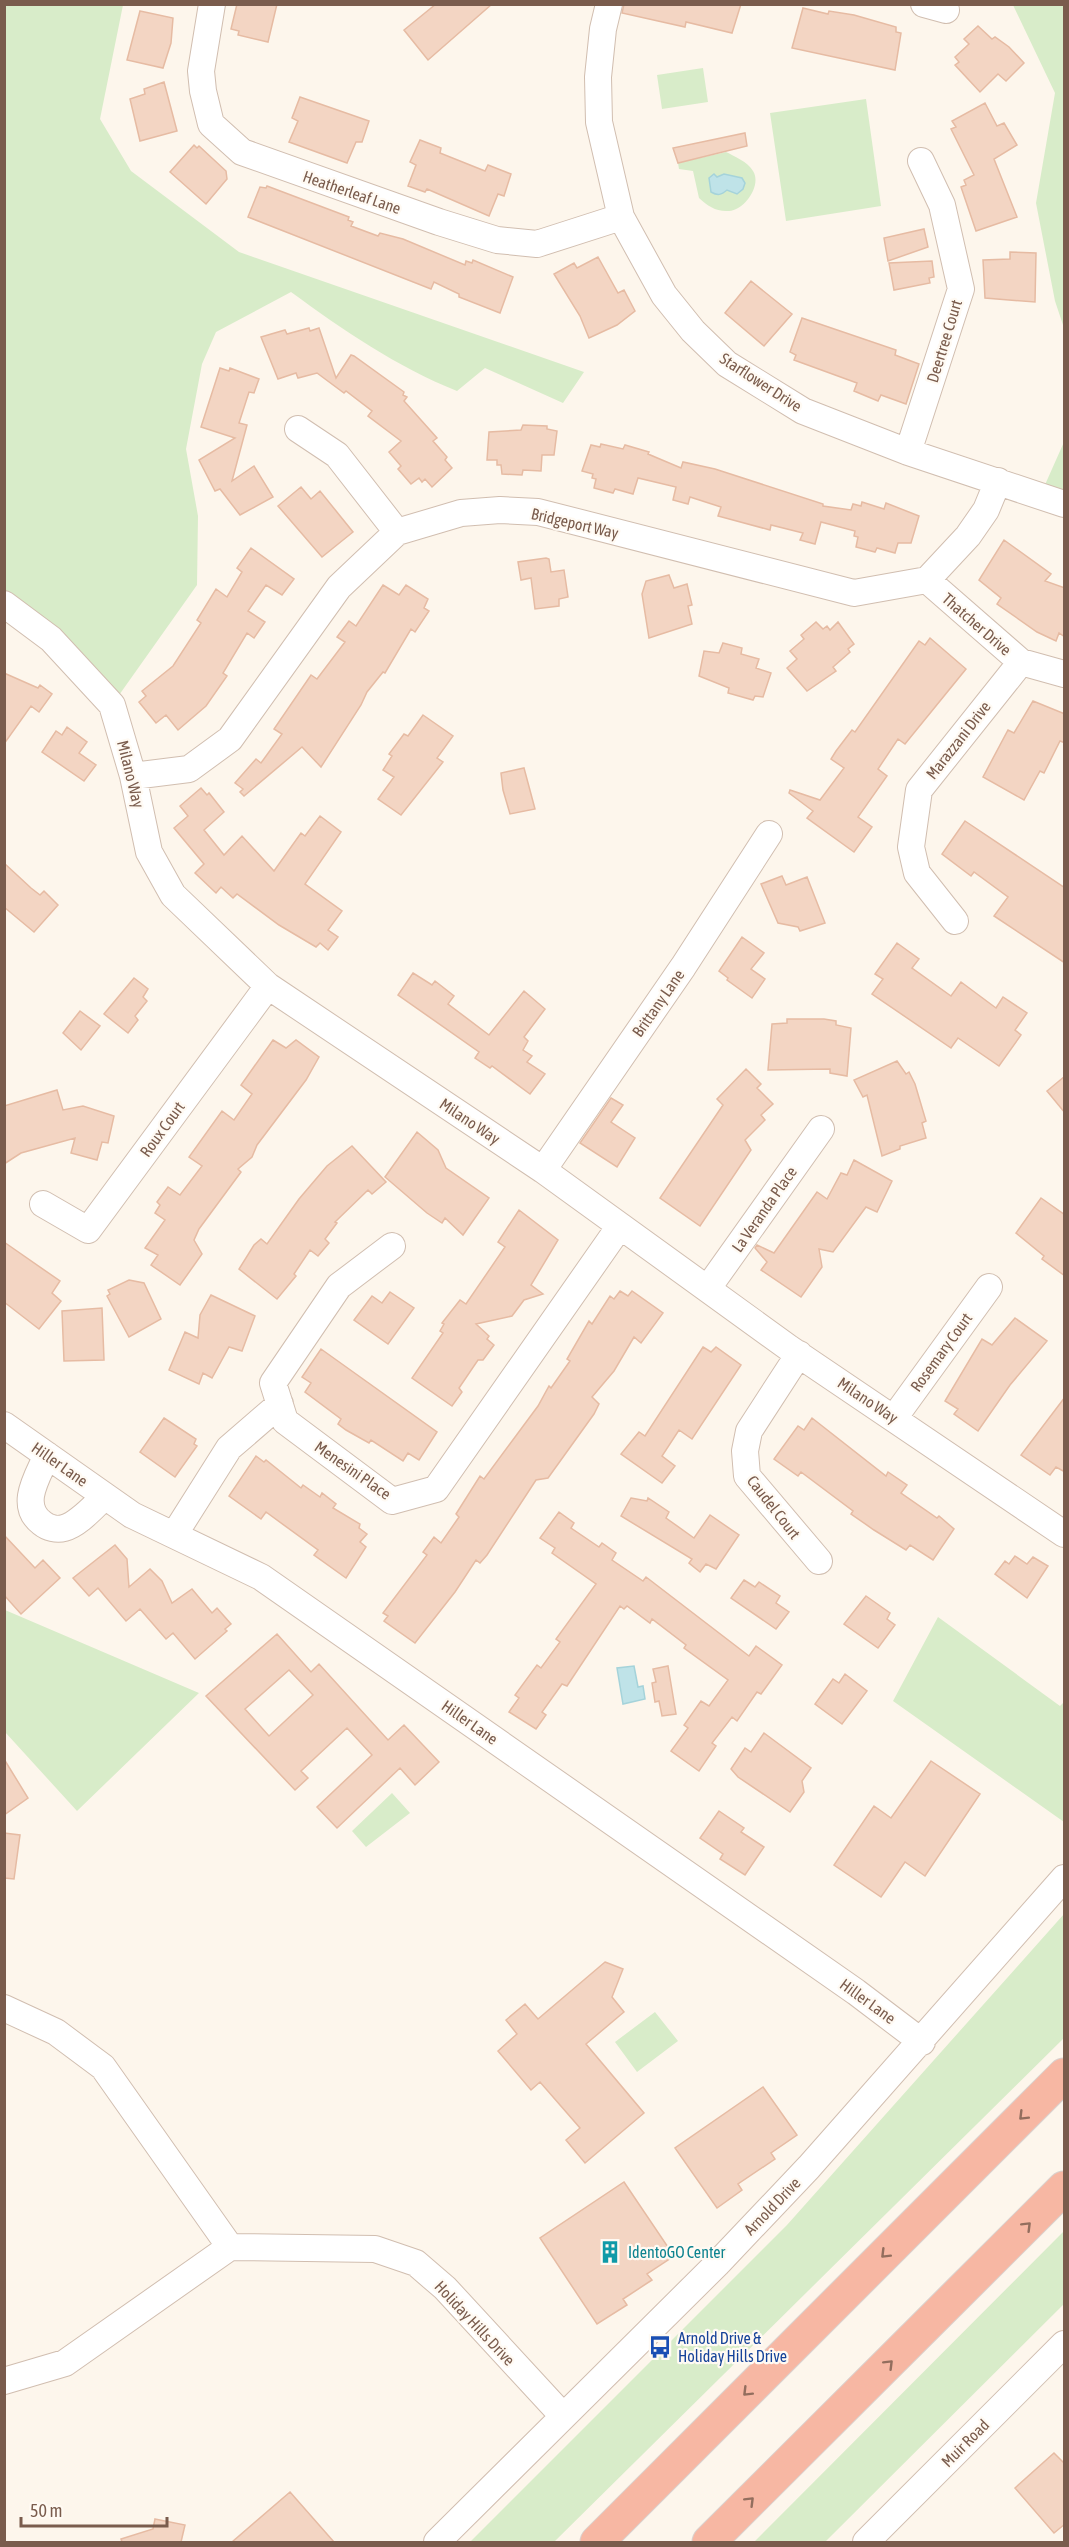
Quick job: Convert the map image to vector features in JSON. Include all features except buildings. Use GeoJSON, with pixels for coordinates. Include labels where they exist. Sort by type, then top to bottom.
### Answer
{"type":"FeatureCollection","features":[{"type":"Feature","properties":{"kind":"highway"},"geometry":{"type":"LineString","coordinates":[[597,2542],[1065,2075]]}},
{"type":"Feature","properties":{"kind":"highway"},"geometry":{"type":"LineString","coordinates":[[709,2542],[1065,2188]]}},
{"type":"Feature","properties":{"kind":"street","name":"Heatherleaf Lane"},"geometry":{"type":"LineString","coordinates":[[212,4],[201,71],[203,91],[211,124],[242,152],[439,222],[497,240],[537,244],[621,217]]}},
{"type":"Feature","properties":{"kind":"street","name":"Starflower Drive"},"geometry":{"type":"LineString","coordinates":[[609,4],[603,29],[598,77],[599,122],[621,217],[664,295],[693,331],[727,364],[803,411],[908,452],[1065,504]]}},
{"type":"Feature","properties":{"kind":"street","name":"Deertree Court"},"geometry":{"type":"LineString","coordinates":[[908,452],[961,289],[942,205],[921,161]]}},
{"type":"Feature","properties":{"kind":"street"},"geometry":{"type":"LineString","coordinates":[[298,429],[336,455],[397,532]]}},
{"type":"Feature","properties":{"kind":"street"},"geometry":{"type":"LineString","coordinates":[[927,580],[968,536],[986,510],[998,481]]}},
{"type":"Feature","properties":{"kind":"street","name":"Bridgeport Way"},"geometry":{"type":"LineString","coordinates":[[133,776],[189,769],[230,739],[339,587],[397,532],[461,513],[500,510],[538,512],[854,593],[927,580]]}},
{"type":"Feature","properties":{"kind":"street","name":"Thatcher Drive"},"geometry":{"type":"LineString","coordinates":[[927,580],[1021,662],[1065,674]]}},
{"type":"Feature","properties":{"kind":"street","name":"Milano Way"},"geometry":{"type":"LineString","coordinates":[[4,604],[51,639],[112,705],[133,776],[149,852],[173,895],[268,986],[543,1170],[799,1354],[1065,1534]]}},
{"type":"Feature","properties":{"kind":"street","name":"Marazzani Drive"},"geometry":{"type":"LineString","coordinates":[[955,921],[917,873],[911,847],[918,790],[1021,662]]}},
{"type":"Feature","properties":{"kind":"street","name":"Brittany Lane"},"geometry":{"type":"LineString","coordinates":[[543,1170],[683,967],[769,834]]}},
{"type":"Feature","properties":{"kind":"street","name":"Roux Court"},"geometry":{"type":"LineString","coordinates":[[43,1204],[88,1230],[268,986]]}},
{"type":"Feature","properties":{"kind":"street","name":"La Veranda Place"},"geometry":{"type":"LineString","coordinates":[[708,1288],[821,1129]]}},
{"type":"Feature","properties":{"kind":"street","name":"Menesini Place"},"geometry":{"type":"LineString","coordinates":[[392,1246],[339,1286],[273,1383],[285,1421],[392,1501],[436,1489],[620,1226]]}},
{"type":"Feature","properties":{"kind":"street","name":"Rosemary Court"},"geometry":{"type":"LineString","coordinates":[[894,1418],[989,1287]]}},
{"type":"Feature","properties":{"kind":"street","name":"Caudel Court"},"geometry":{"type":"LineString","coordinates":[[799,1354],[749,1431],[745,1451],[747,1476],[819,1561]]}},
{"type":"Feature","properties":{"kind":"street"},"geometry":{"type":"LineString","coordinates":[[174,1535],[229,1448],[280,1404]]}},
{"type":"Feature","properties":{"kind":"street","name":"Hiller Lane"},"geometry":{"type":"LineString","coordinates":[[4,1425],[132,1515],[261,1577],[856,1992],[922,2042]]}},
{"type":"Feature","properties":{"kind":"street"},"geometry":{"type":"LineString","coordinates":[[47,1455],[32,1491],[30,1504],[34,1516],[44,1525],[66,1528],[105,1496]]}},
{"type":"Feature","properties":{"kind":"street","name":"Arnold Drive"},"geometry":{"type":"LineString","coordinates":[[437,2542],[778,2200],[922,2042],[1065,1878]]}},
{"type":"Feature","properties":{"kind":"street"},"geometry":{"type":"LineString","coordinates":[[4,2008],[56,2032],[103,2067],[230,2247],[65,2363],[4,2381]]}},
{"type":"Feature","properties":{"kind":"street","name":"Holiday Hills Drive"},"geometry":{"type":"LineString","coordinates":[[230,2247],[375,2249],[416,2263],[445,2288],[491,2341],[563,2416]]}},
{"type":"Feature","properties":{"kind":"street","name":"Muir Road"},"geometry":{"type":"LineString","coordinates":[[866,2542],[1065,2344]]}},
{"type":"Feature","properties":{"kind":"green space"},"geometry":{"type":"Polygon","coordinates":[[[4,5],[123,5],[100,119],[131,171],[239,252],[584,372],[563,403],[485,368],[457,391],[413,371],[371,347],[291,292],[216,332],[202,364],[186,449],[198,516],[197,585],[112,705],[5,604],[4,5]]]}},
{"type":"Feature","properties":{"kind":"green space"},"geometry":{"type":"Polygon","coordinates":[[[1013,5],[1064,5],[1064,328],[1055,301],[1036,203],[1055,93],[1013,5]]]}},
{"type":"Feature","properties":{"kind":"green space"},"geometry":{"type":"Polygon","coordinates":[[[703,68],[708,102],[662,109],[657,75],[703,68]]]}},
{"type":"Feature","properties":{"kind":"green space"},"geometry":{"type":"Polygon","coordinates":[[[866,99],[881,206],[786,221],[770,113],[866,99]]]}},
{"type":"Feature","properties":{"kind":"green space"},"geometry":{"type":"Polygon","coordinates":[[[726,152],[751,168],[755,183],[754,190],[741,206],[735,210],[720,211],[699,198],[693,171],[679,169],[678,163],[726,152]]]}},
{"type":"Feature","properties":{"kind":"green space"},"geometry":{"type":"Polygon","coordinates":[[[1064,442],[1064,504],[1040,496],[1064,442]]]}},
{"type":"Feature","properties":{"kind":"green space"},"geometry":{"type":"Polygon","coordinates":[[[5,1610],[199,1693],[77,1811],[5,1732],[5,1610]]]}},
{"type":"Feature","properties":{"kind":"green space"},"geometry":{"type":"Polygon","coordinates":[[[938,1617],[1060,1706],[1064,1702],[1064,1822],[893,1701],[938,1617]]]}},
{"type":"Feature","properties":{"kind":"green space"},"geometry":{"type":"Polygon","coordinates":[[[392,1793],[410,1813],[366,1847],[352,1831],[392,1793]]]}},
{"type":"Feature","properties":{"kind":"green space"},"geometry":{"type":"Polygon","coordinates":[[[1064,1914],[1064,2038],[554,2542],[470,2542],[787,2225],[1064,1914]]]}},
{"type":"Feature","properties":{"kind":"green space"},"geometry":{"type":"Polygon","coordinates":[[[655,2012],[678,2041],[637,2072],[615,2042],[655,2012]]]}},
{"type":"Feature","properties":{"kind":"green space"},"geometry":{"type":"Polygon","coordinates":[[[1064,2231],[1064,2304],[825,2542],[754,2542],[1064,2231]]]}},
{"type":"Feature","properties":{"kind":"water"},"geometry":{"type":"Polygon","coordinates":[[[714,174],[717,177],[724,174],[742,178],[745,183],[743,189],[737,194],[727,190],[719,194],[711,192],[709,178],[714,174]]]}},
{"type":"Feature","properties":{"kind":"water"},"geometry":{"type":"Polygon","coordinates":[[[634,1666],[638,1687],[643,1686],[645,1699],[623,1704],[617,1668],[634,1666]]]}},
{"type":"Feature","properties":{"kind":"place","name":"IdentoGO Center"},"geometry":{"type":"Point","coordinates":[610,2252]}},
{"type":"Feature","properties":{"kind":"place","name":"Arnold Drive & Holiday Hills Drive"},"geometry":{"type":"Point","coordinates":[660,2347]}}]}
